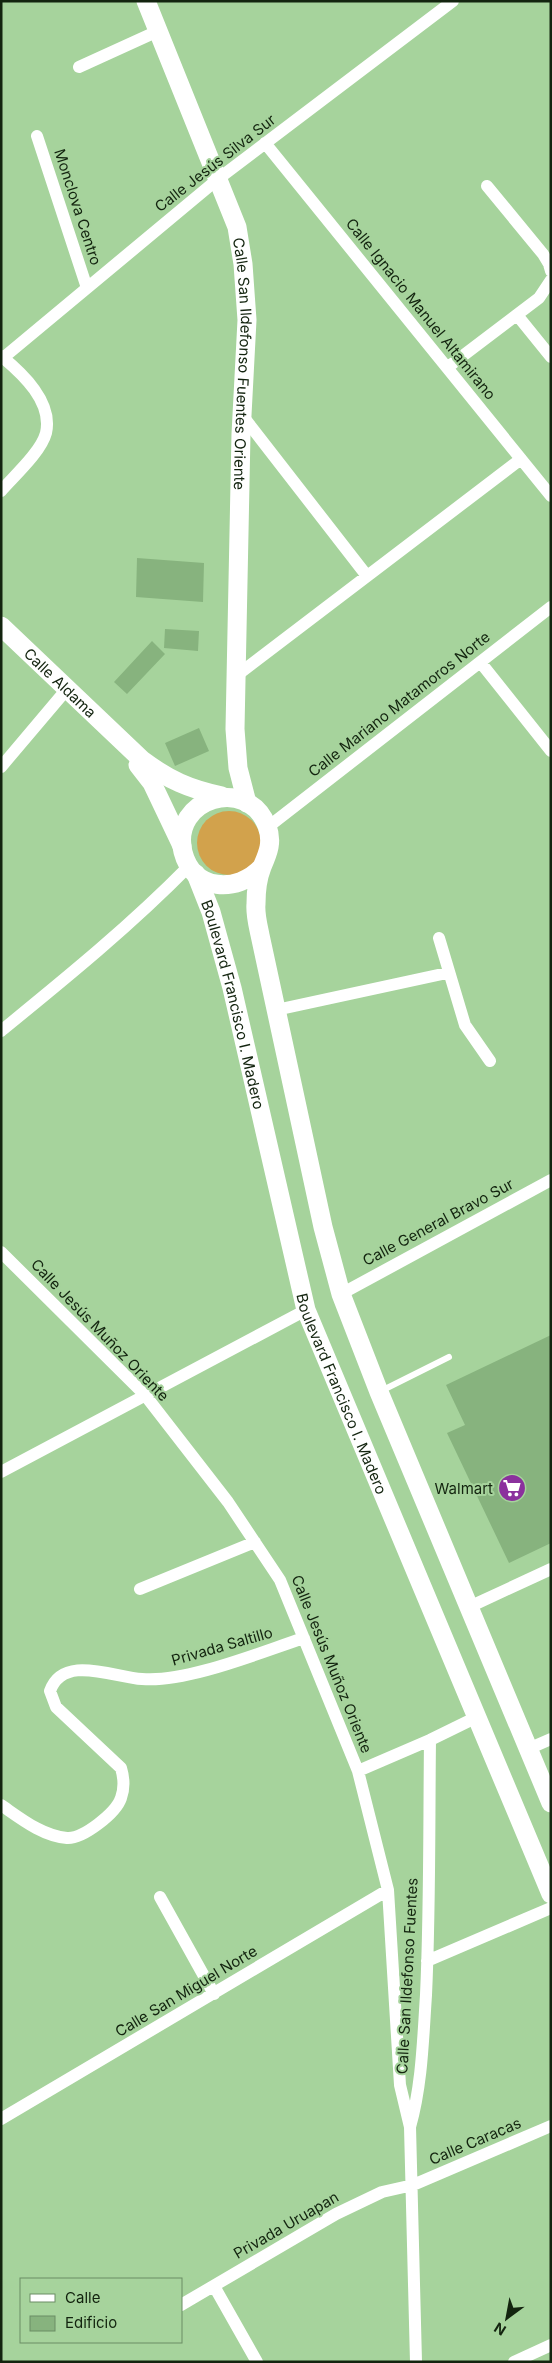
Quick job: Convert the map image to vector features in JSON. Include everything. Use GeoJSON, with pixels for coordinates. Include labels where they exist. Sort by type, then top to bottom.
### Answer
{"type":"FeatureCollection","features":[{"type":"Feature","properties":{"kind":"main road","name":"Calle San Ildefonso Fuentes Oriente"},"geometry":{"type":"LineString","coordinates":[[146,1],[237,226],[243,264],[247,320],[242,415],[236,749],[238,768],[247,803]]}},
{"type":"Feature","properties":{"kind":"main road","name":"Calle Aldama"},"geometry":{"type":"LineString","coordinates":[[1,626],[119,740],[166,778],[184,786],[227,797]]}},
{"type":"Feature","properties":{"kind":"main road","name":"Calle Aldama"},"geometry":{"type":"LineString","coordinates":[[119,740],[152,783],[182,846]]}},
{"type":"Feature","properties":{"kind":"main road"},"geometry":{"type":"LineString","coordinates":[[262,867],[246,881],[225,886],[204,880],[192,870],[182,846],[182,835],[190,815],[206,802],[227,797],[247,803],[263,817],[268,827],[270,848],[262,867],[256,905],[276,1010],[323,1227],[341,1294],[379,1392],[551,1803]]}},
{"type":"Feature","properties":{"kind":"main road","name":"Boulevard Francisco I. Madero"},"geometry":{"type":"LineString","coordinates":[[192,870],[211,912],[232,988],[306,1310],[551,1894]]}},
{"type":"Feature","properties":{"kind":"street","name":"Calle Jesús Silva Sur"},"geometry":{"type":"LineString","coordinates":[[2,357],[218,179],[453,1]]}},
{"type":"Feature","properties":{"kind":"street"},"geometry":{"type":"LineString","coordinates":[[79,66],[158,30]]}},
{"type":"Feature","properties":{"kind":"street","name":"Monclova Centro"},"geometry":{"type":"LineString","coordinates":[[38,136],[87,288]]}},
{"type":"Feature","properties":{"kind":"street","name":"Calle Ignacio Manuel Altamirano"},"geometry":{"type":"LineString","coordinates":[[265,143],[551,496]]}},
{"type":"Feature","properties":{"kind":"street"},"geometry":{"type":"LineString","coordinates":[[487,186],[543,254],[551,271]]}},
{"type":"Feature","properties":{"kind":"street"},"geometry":{"type":"LineString","coordinates":[[448,368],[539,298],[551,280]]}},
{"type":"Feature","properties":{"kind":"street"},"geometry":{"type":"LineString","coordinates":[[517,316],[551,357]]}},
{"type":"Feature","properties":{"kind":"street"},"geometry":{"type":"LineString","coordinates":[[2,357],[37,393],[47,412],[46,434],[33,455],[3,486]]}},
{"type":"Feature","properties":{"kind":"street"},"geometry":{"type":"LineString","coordinates":[[242,415],[367,576]]}},
{"type":"Feature","properties":{"kind":"street"},"geometry":{"type":"LineString","coordinates":[[236,676],[521,459]]}},
{"type":"Feature","properties":{"kind":"street","name":"Calle Mariano Matamoros Norte"},"geometry":{"type":"LineString","coordinates":[[268,827],[551,607]]}},
{"type":"Feature","properties":{"kind":"street"},"geometry":{"type":"LineString","coordinates":[[481,663],[551,751]]}},
{"type":"Feature","properties":{"kind":"street"},"geometry":{"type":"LineString","coordinates":[[1,766],[67,689]]}},
{"type":"Feature","properties":{"kind":"street"},"geometry":{"type":"LineString","coordinates":[[1,1032],[192,870]]}},
{"type":"Feature","properties":{"kind":"street"},"geometry":{"type":"LineString","coordinates":[[439,938],[465,1025],[490,1061]]}},
{"type":"Feature","properties":{"kind":"street"},"geometry":{"type":"LineString","coordinates":[[276,1010],[448,973]]}},
{"type":"Feature","properties":{"kind":"street","name":"Calle General Bravo Sur"},"geometry":{"type":"LineString","coordinates":[[341,1294],[551,1180]]}},
{"type":"Feature","properties":{"kind":"street","name":"Calle Jesús Muñoz Oriente"},"geometry":{"type":"LineString","coordinates":[[1,1252],[145,1395],[228,1502],[280,1580],[358,1771],[388,1890],[400,2085],[410,2127]]}},
{"type":"Feature","properties":{"kind":"street"},"geometry":{"type":"LineString","coordinates":[[1,1472],[306,1310]]}},
{"type":"Feature","properties":{"kind":"street"},"geometry":{"type":"LineString","coordinates":[[140,1589],[255,1542]]}},
{"type":"Feature","properties":{"kind":"street"},"geometry":{"type":"LineString","coordinates":[[469,1606],[551,1569]]}},
{"type":"Feature","properties":{"kind":"street","name":"Privada Saltillo"},"geometry":{"type":"LineString","coordinates":[[1,1804],[25,1821],[49,1834],[68,1838],[85,1832],[110,1815],[121,1799],[125,1782],[121,1768],[102,1747],[56,1707],[50,1691],[53,1684],[62,1674],[77,1670],[143,1680],[167,1679],[190,1674],[304,1638]]}},
{"type":"Feature","properties":{"kind":"street"},"geometry":{"type":"LineString","coordinates":[[358,1771],[430,1740],[477,1717]]}},
{"type":"Feature","properties":{"kind":"street"},"geometry":{"type":"LineString","coordinates":[[528,1749],[551,1738]]}},
{"type":"Feature","properties":{"kind":"street","name":"Calle San Ildefonso Fuentes"},"geometry":{"type":"LineString","coordinates":[[416,2362],[413,2185],[410,2127],[416,2107],[428,1961],[430,1740]]}},
{"type":"Feature","properties":{"kind":"street","name":"Calle San Miguel Norte"},"geometry":{"type":"LineString","coordinates":[[1,2119],[388,1890]]}},
{"type":"Feature","properties":{"kind":"street"},"geometry":{"type":"LineString","coordinates":[[160,1896],[214,1994]]}},
{"type":"Feature","properties":{"kind":"street"},"geometry":{"type":"LineString","coordinates":[[428,1961],[551,1908]]}},
{"type":"Feature","properties":{"kind":"street","name":"Calle Caracas"},"geometry":{"type":"LineString","coordinates":[[413,2185],[551,2126]]}},
{"type":"Feature","properties":{"kind":"street","name":"Privada Uruapan"},"geometry":{"type":"LineString","coordinates":[[182,2304],[336,2214],[382,2192],[413,2185]]}},
{"type":"Feature","properties":{"kind":"street"},"geometry":{"type":"LineString","coordinates":[[214,2286],[257,2362]]}},
{"type":"Feature","properties":{"kind":"street"},"geometry":{"type":"LineString","coordinates":[[514,2362],[551,2345]]}},
{"type":"Feature","properties":{"kind":"lane"},"geometry":{"type":"LineString","coordinates":[[379,1392],[449,1357]]}},
{"type":"Feature","properties":{"kind":"shaded area"},"geometry":{"type":"Polygon","coordinates":[[[223,811],[235,811],[252,820],[259,831],[261,843],[259,855],[252,866],[235,875],[223,875],[211,870],[202,861],[197,849],[197,837],[202,825],[211,816],[223,811]]]}},
{"type":"Feature","properties":{"kind":"building"},"geometry":{"type":"Polygon","coordinates":[[[137,558],[204,563],[203,602],[136,597],[137,558]]]}},
{"type":"Feature","properties":{"kind":"building"},"geometry":{"type":"Polygon","coordinates":[[[165,629],[199,631],[198,651],[164,648],[165,629]]]}},
{"type":"Feature","properties":{"kind":"building"},"geometry":{"type":"Polygon","coordinates":[[[152,641],[165,654],[127,694],[114,682],[152,641]]]}},
{"type":"Feature","properties":{"kind":"building"},"geometry":{"type":"Polygon","coordinates":[[[199,728],[209,751],[175,766],[165,743],[199,728]]]}},
{"type":"Feature","properties":{"kind":"building","name":"Walmart"},"geometry":{"type":"Polygon","coordinates":[[[551,1335],[551,1543],[509,1563],[447,1433],[465,1425],[446,1385],[551,1335]]]}},
{"type":"Feature","properties":{"kind":"place","name":"Walmart"},"geometry":{"type":"Point","coordinates":[512,1488]}}]}
